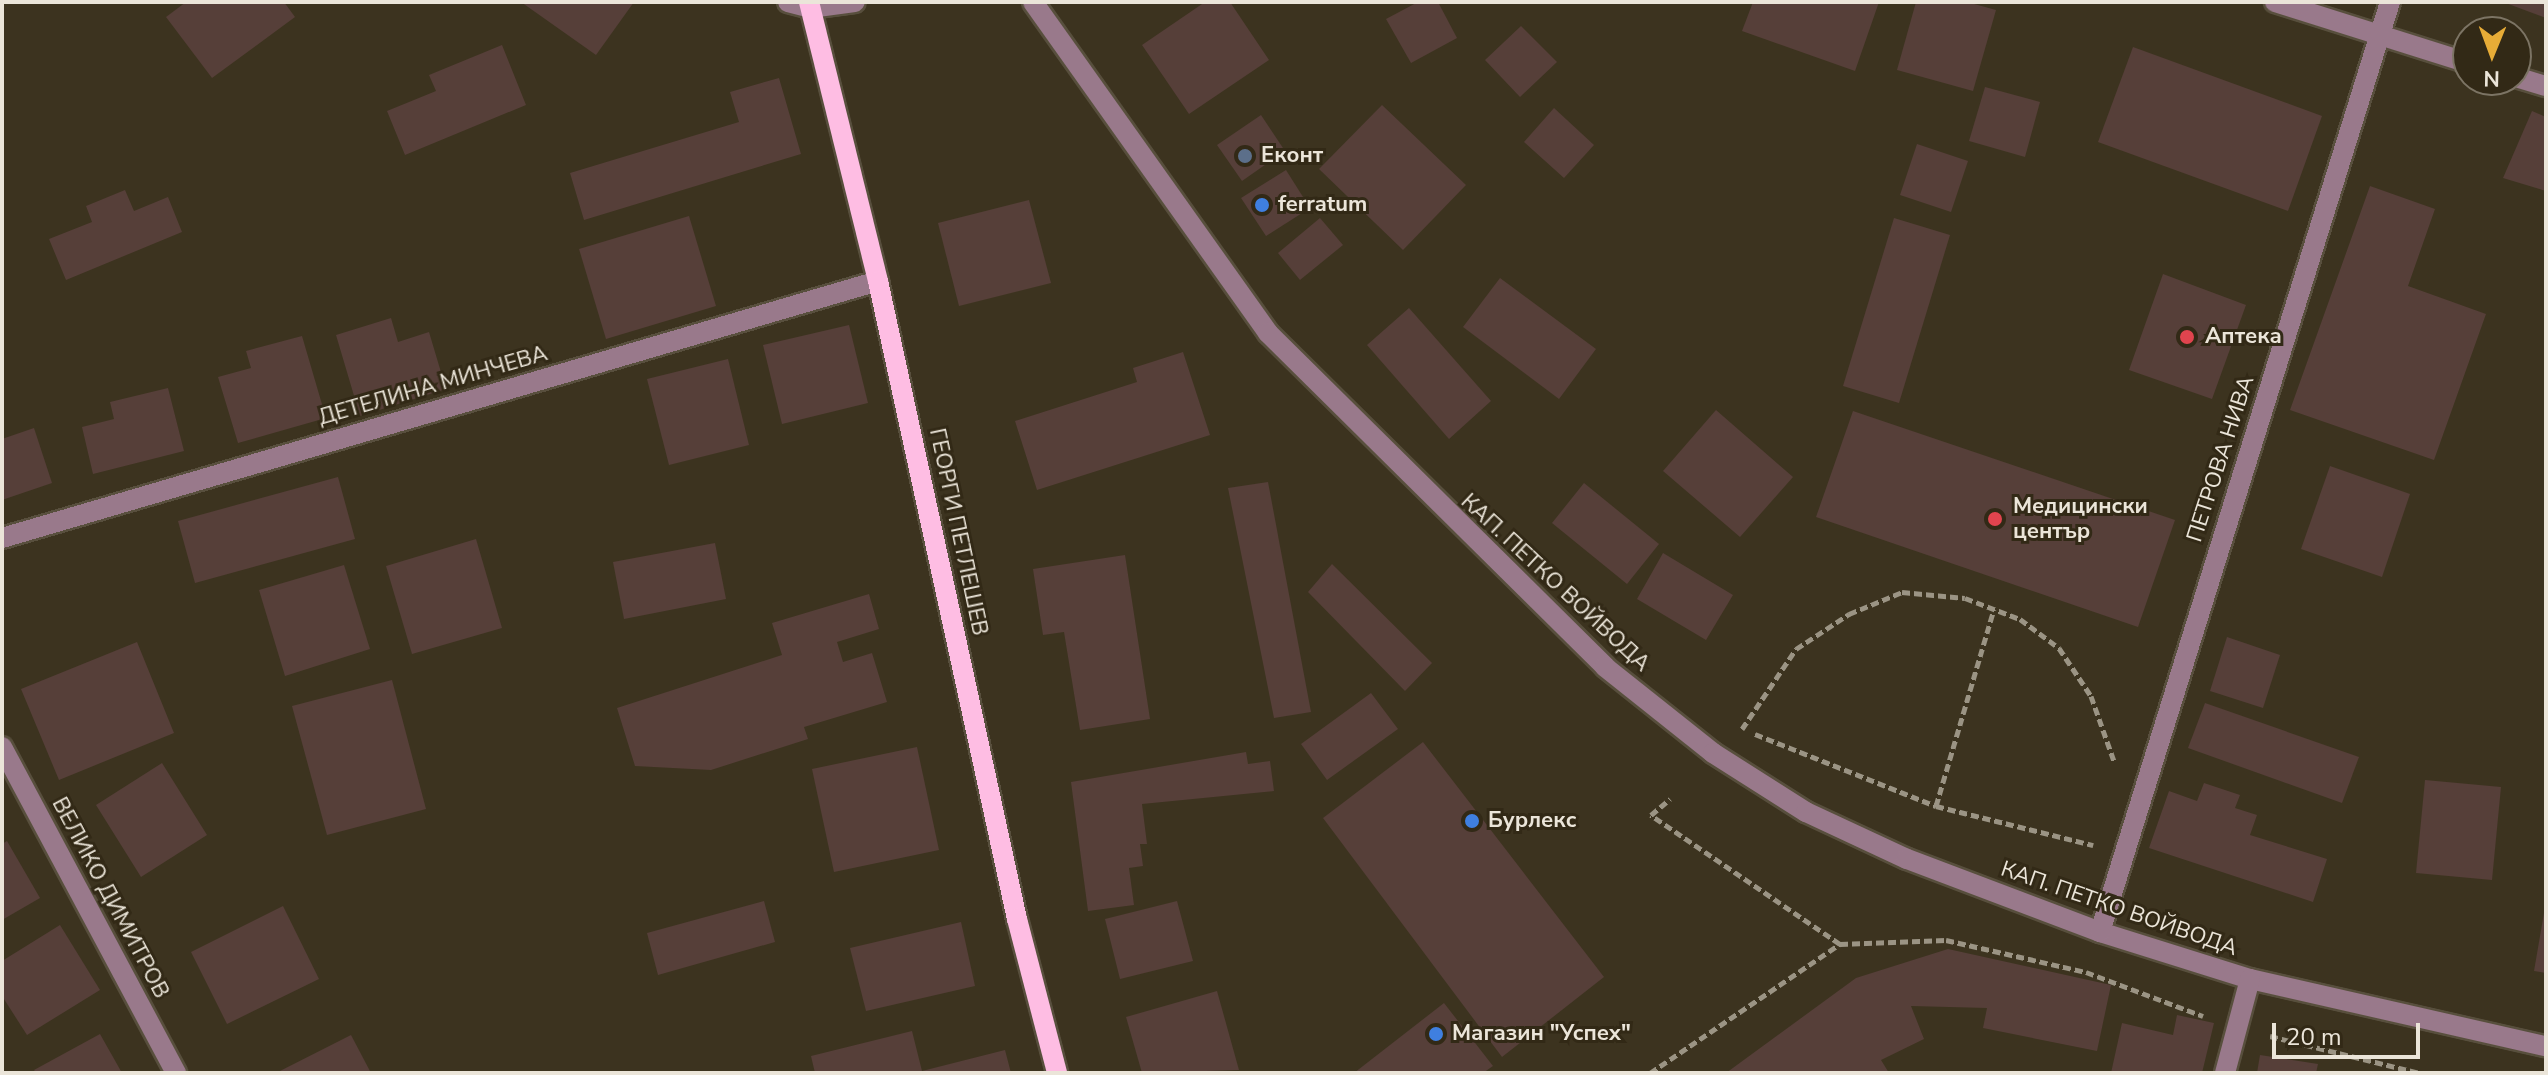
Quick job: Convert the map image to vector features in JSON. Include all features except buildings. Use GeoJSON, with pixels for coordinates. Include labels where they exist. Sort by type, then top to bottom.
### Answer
{"type":"FeatureCollection","features":[{"type":"Feature","properties":{"kind":"main road","name":"ГЕОРГИ ПЕТЛЕШЕВ"},"geometry":{"type":"LineString","coordinates":[[809,5],[878,281],[1017,919],[1057,1073]]}},
{"type":"Feature","properties":{"kind":"street"},"geometry":{"type":"LineString","coordinates":[[788,2],[809,5],[855,2]]}},
{"type":"Feature","properties":{"kind":"street","name":"КАП. ПЕТКО ВОЙВОДА"},"geometry":{"type":"LineString","coordinates":[[1033,2],[1268,333],[1605,667],[1713,753],[1806,812],[1907,859],[2100,932],[2250,979],[2546,1046]]}},
{"type":"Feature","properties":{"kind":"street"},"geometry":{"type":"LineString","coordinates":[[2275,2],[2452,58]]}},
{"type":"Feature","properties":{"kind":"street","name":"ПЕТРОВА НИВА"},"geometry":{"type":"LineString","coordinates":[[2100,932],[2233,495],[2383,37],[2390,2]]}},
{"type":"Feature","properties":{"kind":"street","name":"ДЕТЕЛИНА МИНЧЕВА"},"geometry":{"type":"LineString","coordinates":[[2,538],[878,281]]}},
{"type":"Feature","properties":{"kind":"street","name":"ВЕЛИКО ДИМИТРОВ"},"geometry":{"type":"LineString","coordinates":[[2,747],[176,1073]]}},
{"type":"Feature","properties":{"kind":"street"},"geometry":{"type":"LineString","coordinates":[[2225,1073],[2250,979]]}},
{"type":"Feature","properties":{"kind":"path"},"geometry":{"type":"LineString","coordinates":[[2115,767],[2110,739],[2091,696],[2059,648],[2020,619],[1965,598],[1902,592],[1849,614],[1796,649],[1740,728],[1936,806],[2124,853]]}},
{"type":"Feature","properties":{"kind":"path"},"geometry":{"type":"LineString","coordinates":[[1936,806],[1994,609]]}},
{"type":"Feature","properties":{"kind":"path"},"geometry":{"type":"LineString","coordinates":[[1670,799],[1651,815],[1840,944]]}},
{"type":"Feature","properties":{"kind":"path"},"geometry":{"type":"LineString","coordinates":[[1650,1073],[1840,944],[1946,940],[2086,972],[2235,1028],[2420,1073]]}},
{"type":"Feature","properties":{"kind":"place","name":"Еконт"},"geometry":{"type":"Point","coordinates":[1245,156]}},
{"type":"Feature","properties":{"kind":"place","name":"ferratum"},"geometry":{"type":"Point","coordinates":[1262,205]}},
{"type":"Feature","properties":{"kind":"place","name":"Аптека"},"geometry":{"type":"Point","coordinates":[2187,337]}},
{"type":"Feature","properties":{"kind":"place","name":"Медицински център"},"geometry":{"type":"Point","coordinates":[1995,519]}},
{"type":"Feature","properties":{"kind":"place","name":"Бурлекс"},"geometry":{"type":"Point","coordinates":[1472,821]}},
{"type":"Feature","properties":{"kind":"place","name":"Магазин \"Успех\""},"geometry":{"type":"Point","coordinates":[1436,1034]}}]}
